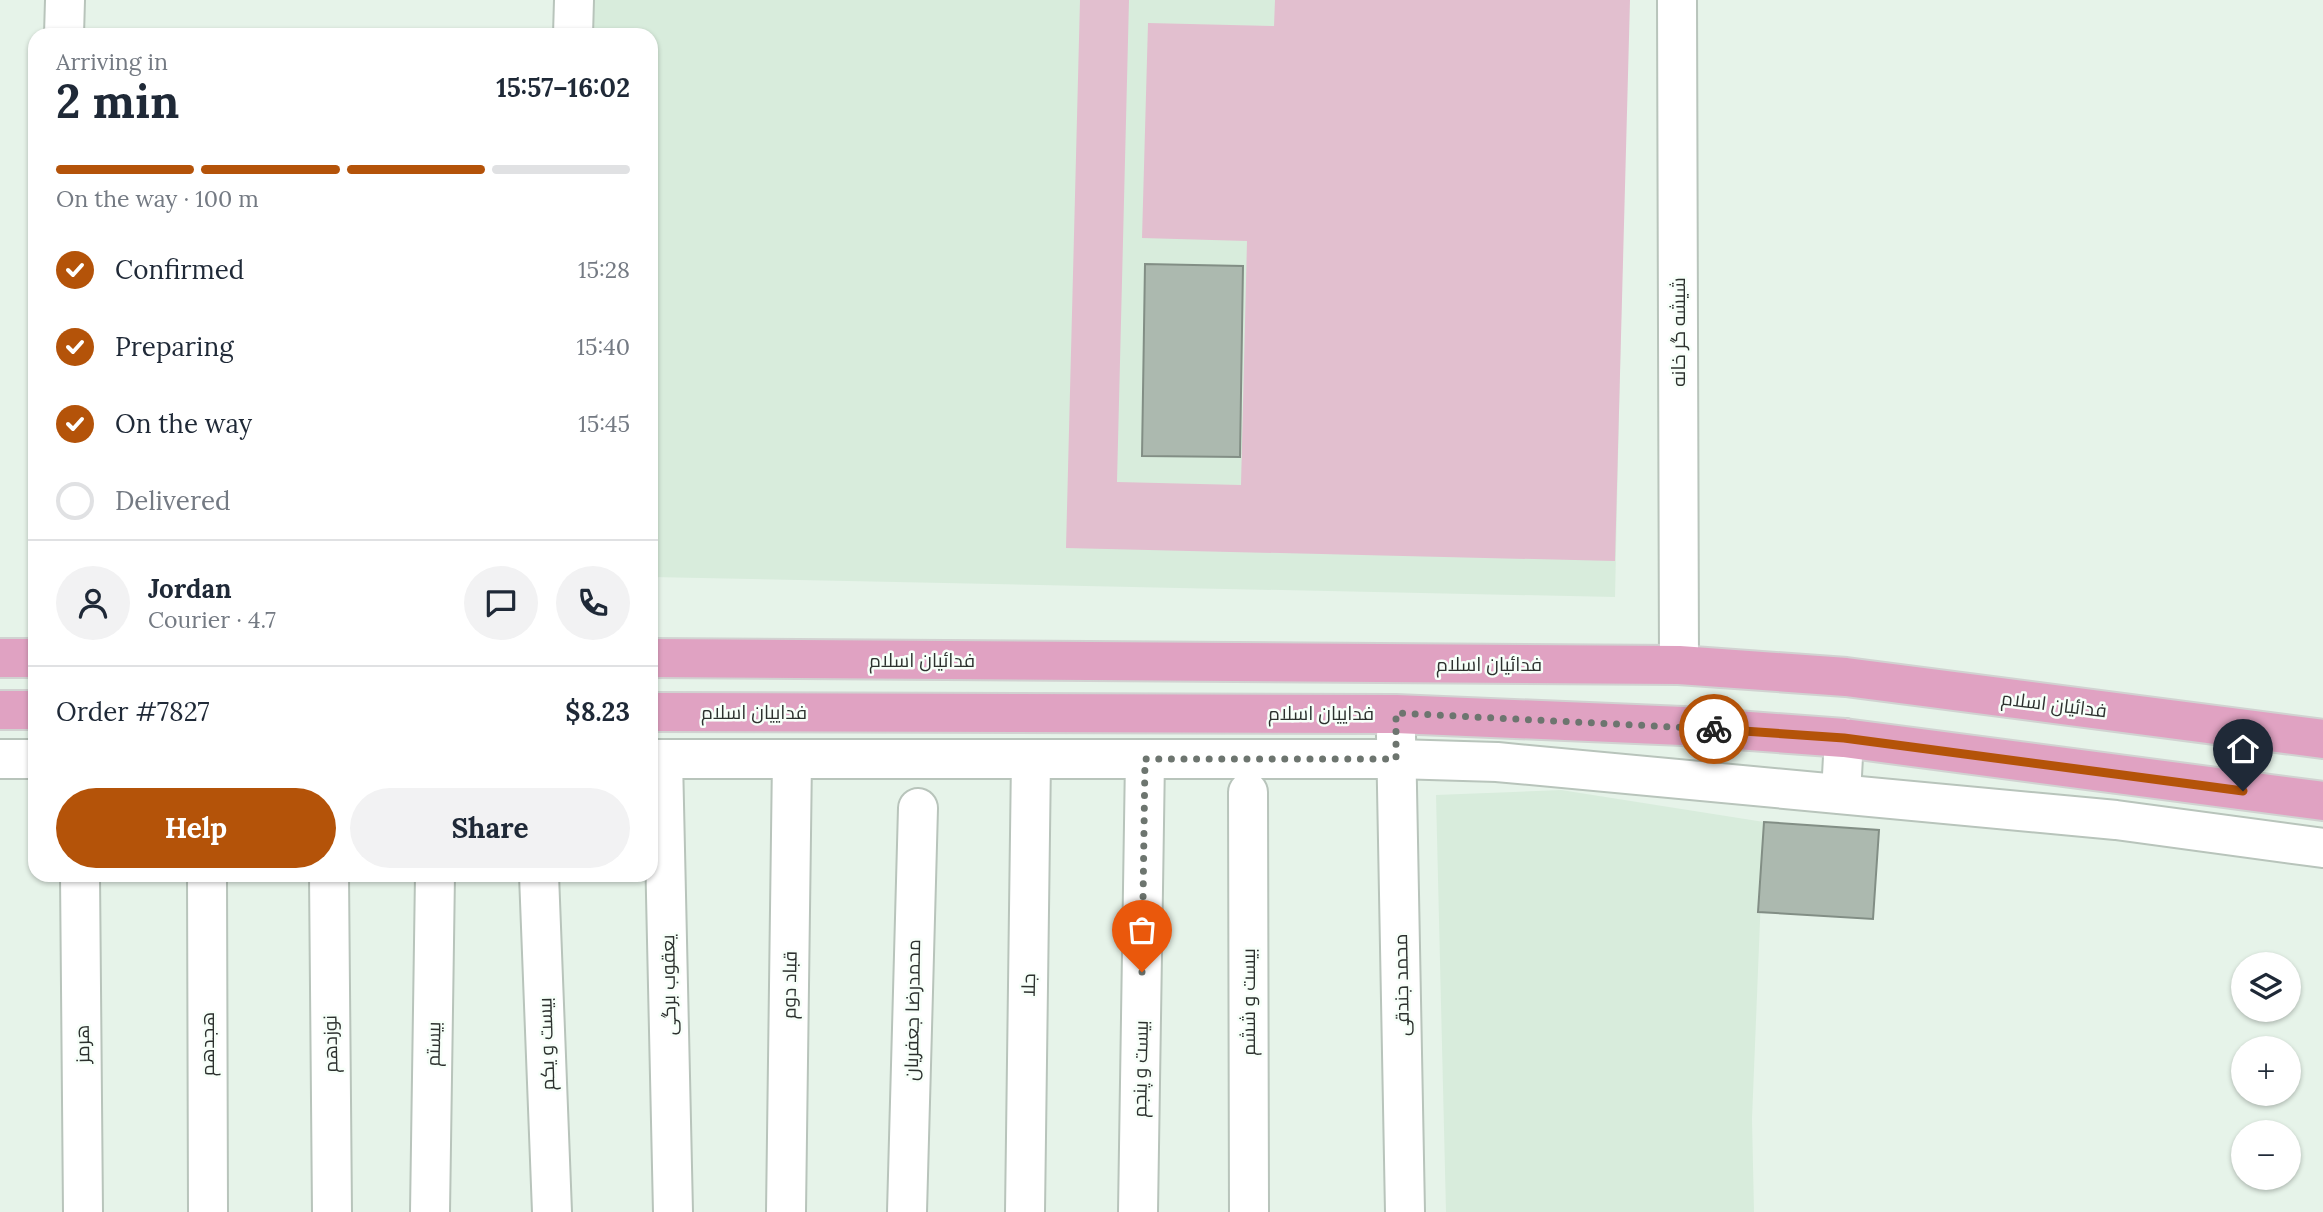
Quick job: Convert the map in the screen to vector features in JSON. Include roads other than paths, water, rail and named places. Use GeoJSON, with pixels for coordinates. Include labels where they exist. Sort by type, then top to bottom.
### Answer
{"type":"FeatureCollection","features":[{"type":"Feature","properties":{"kind":"main road"},"geometry":{"type":"LineString","coordinates":[[0,658],[28,659]]}},
{"type":"Feature","properties":{"kind":"main road","name":"فدائیان اسلام"},"geometry":{"type":"LineString","coordinates":[[658,658],[1679,665],[1846,677],[2323,739]]}},
{"type":"Feature","properties":{"kind":"main road"},"geometry":{"type":"LineString","coordinates":[[0,710],[28,710]]}},
{"type":"Feature","properties":{"kind":"main road","name":"فداییان اسلام"},"geometry":{"type":"LineString","coordinates":[[658,712],[1396,713],[1682,726],[1844,738],[2323,801]]}},
{"type":"Feature","properties":{"kind":"street"},"geometry":{"type":"LineString","coordinates":[[64,28],[65,0]]}},
{"type":"Feature","properties":{"kind":"street"},"geometry":{"type":"LineString","coordinates":[[573,28],[574,0]]}},
{"type":"Feature","properties":{"kind":"street","name":"شیشه گر خانه"},"geometry":{"type":"LineString","coordinates":[[1677,0],[1679,665]]}},
{"type":"Feature","properties":{"kind":"street","name":"محمد جندقی"},"geometry":{"type":"LineString","coordinates":[[1396,713],[1405,1212]]}},
{"type":"Feature","properties":{"kind":"street"},"geometry":{"type":"LineString","coordinates":[[1841,794],[1844,738]]}},
{"type":"Feature","properties":{"kind":"street"},"geometry":{"type":"LineString","coordinates":[[0,759],[28,759]]}},
{"type":"Feature","properties":{"kind":"street"},"geometry":{"type":"LineString","coordinates":[[658,759],[1396,759],[1497,762],[2116,820],[2323,848]]}},
{"type":"Feature","properties":{"kind":"street","name":"قباد دوم"},"geometry":{"type":"LineString","coordinates":[[786,1212],[792,759]]}},
{"type":"Feature","properties":{"kind":"street","name":"جلا"},"geometry":{"type":"LineString","coordinates":[[1025,1212],[1031,759]]}},
{"type":"Feature","properties":{"kind":"street","name":"بیست و پنجم"},"geometry":{"type":"LineString","coordinates":[[1138,1212],[1145,759]]}},
{"type":"Feature","properties":{"kind":"street","name":"یعقوب برگی"},"geometry":{"type":"LineString","coordinates":[[658,787],[673,1212]]}},
{"type":"Feature","properties":{"kind":"street","name":"بیست و ششم"},"geometry":{"type":"LineString","coordinates":[[1248,792],[1249,1212]]}},
{"type":"Feature","properties":{"kind":"street","name":"محمدرضا جعفریان"},"geometry":{"type":"LineString","coordinates":[[907,1212],[918,808]]}},
{"type":"Feature","properties":{"kind":"street","name":"هرمز"},"geometry":{"type":"LineString","coordinates":[[80,882],[83,1212]]}},
{"type":"Feature","properties":{"kind":"street","name":"هجدهم"},"geometry":{"type":"LineString","coordinates":[[207,882],[208,1212]]}},
{"type":"Feature","properties":{"kind":"street","name":"نوزدهم"},"geometry":{"type":"LineString","coordinates":[[329,882],[332,1212]]}},
{"type":"Feature","properties":{"kind":"street","name":"بیستم"},"geometry":{"type":"LineString","coordinates":[[430,1212],[435,882]]}},
{"type":"Feature","properties":{"kind":"street","name":"بیست و یکم"},"geometry":{"type":"LineString","coordinates":[[539,882],[552,1212]]}}]}
